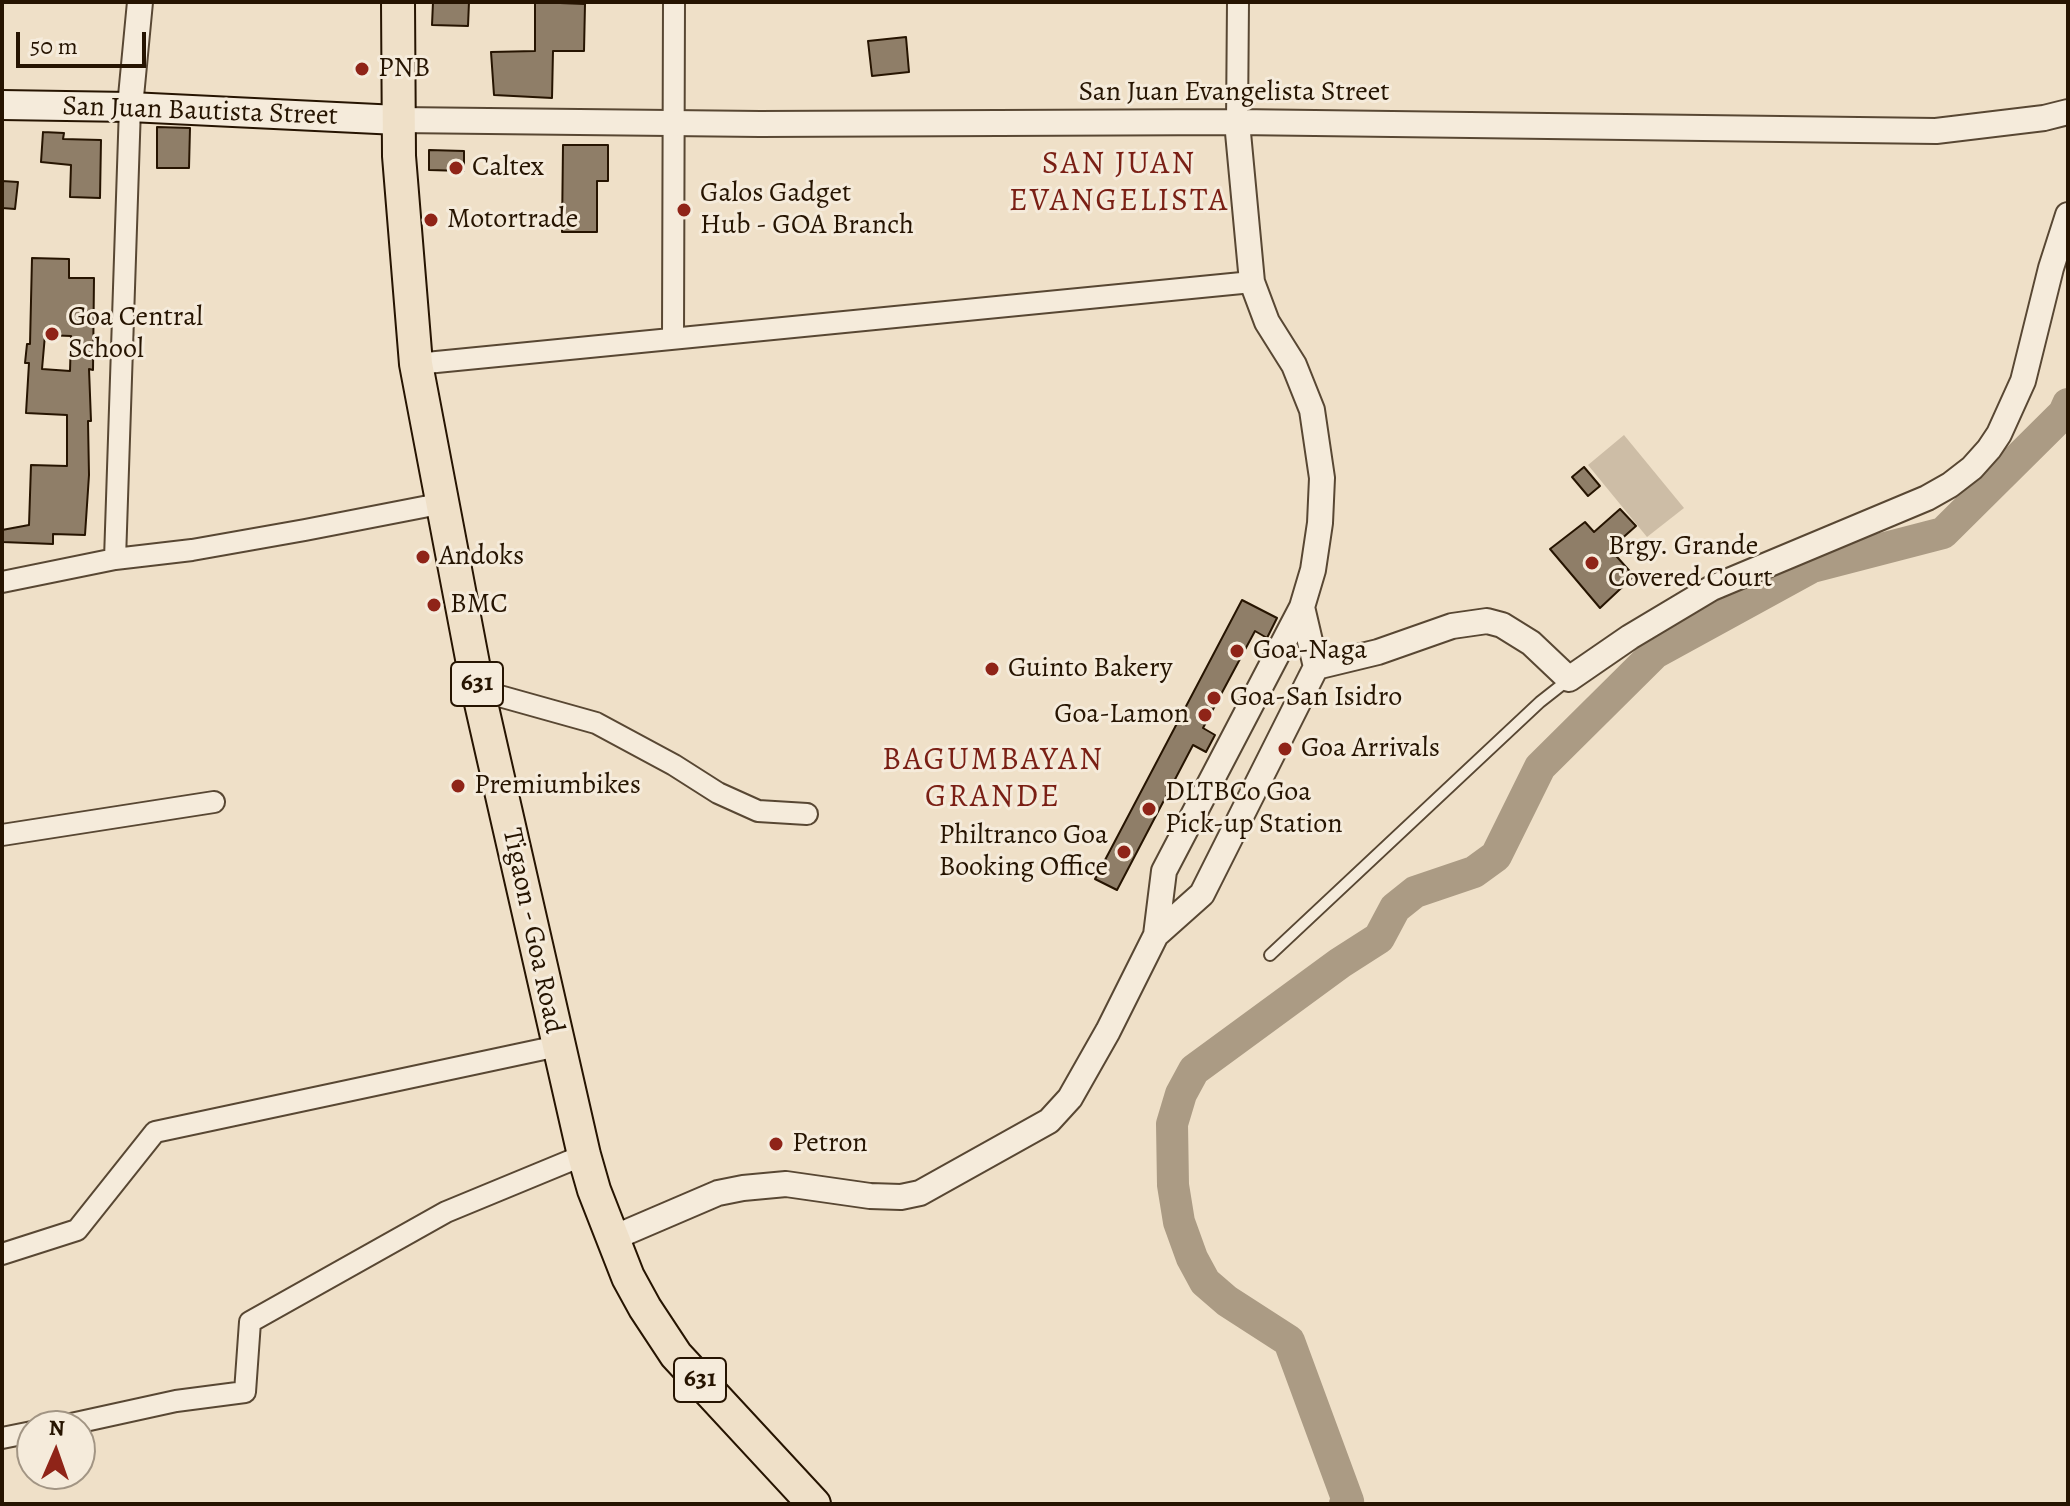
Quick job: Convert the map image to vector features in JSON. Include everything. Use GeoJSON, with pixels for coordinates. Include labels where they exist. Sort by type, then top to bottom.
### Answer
{"type":"FeatureCollection","features":[{"type":"Feature","properties":{"kind":"main road","name":"Tigaon - Goa Road"},"geometry":{"type":"LineString","coordinates":[[398,2],[398,120],[416,364],[478,690],[584,1155],[613,1238],[639,1298],[676,1355],[814,1504]]}},
{"type":"Feature","properties":{"kind":"main road","name":"San Juan Bautista Street"},"geometry":{"type":"LineString","coordinates":[[2,105],[130,107],[398,120]]}},
{"type":"Feature","properties":{"kind":"street"},"geometry":{"type":"LineString","coordinates":[[115,559],[130,107],[140,2]]}},
{"type":"Feature","properties":{"kind":"street"},"geometry":{"type":"LineString","coordinates":[[673,338],[674,2]]}},
{"type":"Feature","properties":{"kind":"street"},"geometry":{"type":"LineString","coordinates":[[613,1238],[718,1193],[754,1186],[786,1184],[870,1196],[901,1197],[936,1185],[1049,1121],[1070,1098],[1108,1031],[1156,935],[1164,871],[1302,607],[1313,570],[1320,523],[1322,478],[1317,437],[1304,387],[1267,322],[1252,282],[1237,122],[1238,2]]}},
{"type":"Feature","properties":{"kind":"street","name":"San Juan Evangelista Street"},"geometry":{"type":"LineString","coordinates":[[398,120],[1237,122],[1936,131],[2044,118],[2068,112]]}},
{"type":"Feature","properties":{"kind":"street"},"geometry":{"type":"LineString","coordinates":[[1316,667],[1378,652],[1452,626],[1487,621],[1502,625],[1523,638],[1569,679],[1630,637],[1712,588],[1927,498],[1972,468],[1999,434],[2023,381],[2051,268],[2068,215]]}},
{"type":"Feature","properties":{"kind":"street"},"geometry":{"type":"LineString","coordinates":[[416,364],[1252,282]]}},
{"type":"Feature","properties":{"kind":"street"},"geometry":{"type":"LineString","coordinates":[[2,582],[115,559],[192,550],[444,503]]}},
{"type":"Feature","properties":{"kind":"street"},"geometry":{"type":"LineString","coordinates":[[1156,935],[1202,894],[1316,667],[1302,607]]}},
{"type":"Feature","properties":{"kind":"street"},"geometry":{"type":"LineString","coordinates":[[478,690],[596,723],[718,793],[758,811],[807,814]]}},
{"type":"Feature","properties":{"kind":"street"},"geometry":{"type":"LineString","coordinates":[[2,835],[214,802]]}},
{"type":"Feature","properties":{"kind":"street"},"geometry":{"type":"LineString","coordinates":[[2,1254],[77,1230],[155,1132],[558,1046]]}},
{"type":"Feature","properties":{"kind":"street"},"geometry":{"type":"LineString","coordinates":[[96,1419],[176,1401],[245,1392],[250,1322],[446,1212],[584,1155]]}},
{"type":"Feature","properties":{"kind":"lane"},"geometry":{"type":"LineString","coordinates":[[1270,955],[1540,702],[1569,679]]}},
{"type":"Feature","properties":{"kind":"shaded area"},"geometry":{"type":"Polygon","coordinates":[[[1624,435],[1684,508],[1647,537],[1588,465],[1624,435]]]}},
{"type":"Feature","properties":{"kind":"building"},"geometry":{"type":"Polygon","coordinates":[[[433,2],[469,2],[468,26],[432,25],[433,2]]]}},
{"type":"Feature","properties":{"kind":"building"},"geometry":{"type":"Polygon","coordinates":[[[535,2],[585,4],[584,51],[553,51],[552,98],[494,95],[491,52],[535,51],[535,2]]]}},
{"type":"Feature","properties":{"kind":"building"},"geometry":{"type":"Polygon","coordinates":[[[906,37],[909,72],[872,76],[868,41],[906,37]]]}},
{"type":"Feature","properties":{"kind":"building"},"geometry":{"type":"Polygon","coordinates":[[[157,127],[190,128],[189,168],[157,168],[157,127]]]}},
{"type":"Feature","properties":{"kind":"building"},"geometry":{"type":"Polygon","coordinates":[[[43,132],[64,133],[63,139],[101,140],[100,198],[70,197],[71,165],[41,162],[43,132]]]}},
{"type":"Feature","properties":{"kind":"building"},"geometry":{"type":"Polygon","coordinates":[[[563,145],[608,145],[608,181],[597,181],[597,232],[562,232],[563,145]]]}},
{"type":"Feature","properties":{"kind":"building"},"geometry":{"type":"Polygon","coordinates":[[[429,150],[464,151],[464,171],[429,170],[429,150]]]}},
{"type":"Feature","properties":{"kind":"building"},"geometry":{"type":"Polygon","coordinates":[[[2,181],[18,182],[15,209],[2,208],[2,181]]]}},
{"type":"Feature","properties":{"kind":"building"},"geometry":{"type":"Polygon","coordinates":[[[32,258],[69,259],[69,278],[94,278],[93,370],[89,369],[89,475],[85,535],[53,534],[53,544],[2,542],[2,530],[29,525],[31,465],[67,466],[67,415],[26,413],[29,363],[25,363],[27,344],[30,344],[32,258]],[[45,335],[42,369],[70,371],[71,336],[45,335]]]}},
{"type":"Feature","properties":{"kind":"building"},"geometry":{"type":"Polygon","coordinates":[[[1584,467],[1600,486],[1588,496],[1572,477],[1584,467]]]}},
{"type":"Feature","properties":{"kind":"building","name":"Brgy. Grande Covered Court"},"geometry":{"type":"Polygon","coordinates":[[[1620,509],[1636,526],[1610,549],[1634,576],[1600,608],[1550,549],[1585,522],[1594,532],[1620,509]]]}},
{"type":"Feature","properties":{"kind":"building"},"geometry":{"type":"Polygon","coordinates":[[[1242,600],[1277,618],[1267,638],[1255,631],[1203,728],[1215,735],[1206,752],[1193,745],[1117,890],[1095,879],[1242,600]]]}},
{"type":"Feature","properties":{"kind":"waterway"},"geometry":{"type":"LineString","coordinates":[[1345,1504],[1348,1501],[1289,1341],[1227,1301],[1205,1282],[1179,1222],[1173,1185],[1172,1124],[1181,1094],[1194,1070],[1379,938],[1395,908],[1415,892],[1474,872],[1496,856],[1540,767],[1655,653],[1812,567],[1943,533],[2064,413],[2068,404]]}},
{"type":"Feature","properties":{"kind":"place","name":"PNB"},"geometry":{"type":"Point","coordinates":[362,69]}},
{"type":"Feature","properties":{"kind":"place","name":"Caltex"},"geometry":{"type":"Point","coordinates":[456,168]}},
{"type":"Feature","properties":{"kind":"place","name":"Galos Gadget Hub - GOA Branch"},"geometry":{"type":"Point","coordinates":[684,210]}},
{"type":"Feature","properties":{"kind":"place","name":"Motortrade"},"geometry":{"type":"Point","coordinates":[431,220]}},
{"type":"Feature","properties":{"kind":"place","name":"Goa Central School"},"geometry":{"type":"Point","coordinates":[52,334]}},
{"type":"Feature","properties":{"kind":"place","name":"Andoks"},"geometry":{"type":"Point","coordinates":[423,557]}},
{"type":"Feature","properties":{"kind":"place","name":"Brgy. Grande Covered Court"},"geometry":{"type":"Point","coordinates":[1592,563]}},
{"type":"Feature","properties":{"kind":"place","name":"BMC"},"geometry":{"type":"Point","coordinates":[434,605]}},
{"type":"Feature","properties":{"kind":"place","name":"Goa-Naga"},"geometry":{"type":"Point","coordinates":[1237,651]}},
{"type":"Feature","properties":{"kind":"place","name":"Guinto Bakery"},"geometry":{"type":"Point","coordinates":[992,669]}},
{"type":"Feature","properties":{"kind":"place","name":"Goa-San Isidro"},"geometry":{"type":"Point","coordinates":[1214,698]}},
{"type":"Feature","properties":{"kind":"place","name":"Goa-Lamon"},"geometry":{"type":"Point","coordinates":[1205,715]}},
{"type":"Feature","properties":{"kind":"place","name":"Goa Arrivals"},"geometry":{"type":"Point","coordinates":[1285,749]}},
{"type":"Feature","properties":{"kind":"place","name":"Premiumbikes"},"geometry":{"type":"Point","coordinates":[458,786]}},
{"type":"Feature","properties":{"kind":"place","name":"DLTBCo Goa Pick-up Station"},"geometry":{"type":"Point","coordinates":[1149,809]}},
{"type":"Feature","properties":{"kind":"place","name":"Philtranco Goa Booking Office"},"geometry":{"type":"Point","coordinates":[1124,852]}},
{"type":"Feature","properties":{"kind":"place","name":"Petron"},"geometry":{"type":"Point","coordinates":[776,1144]}},
{"type":"Feature","properties":{"kind":"district","name":"SAN JUAN EVANGELISTA"},"geometry":{"type":"Point","coordinates":[1119,184]}},
{"type":"Feature","properties":{"kind":"district","name":"BAGUMBAYAN GRANDE"},"geometry":{"type":"Point","coordinates":[993,780]}}]}
